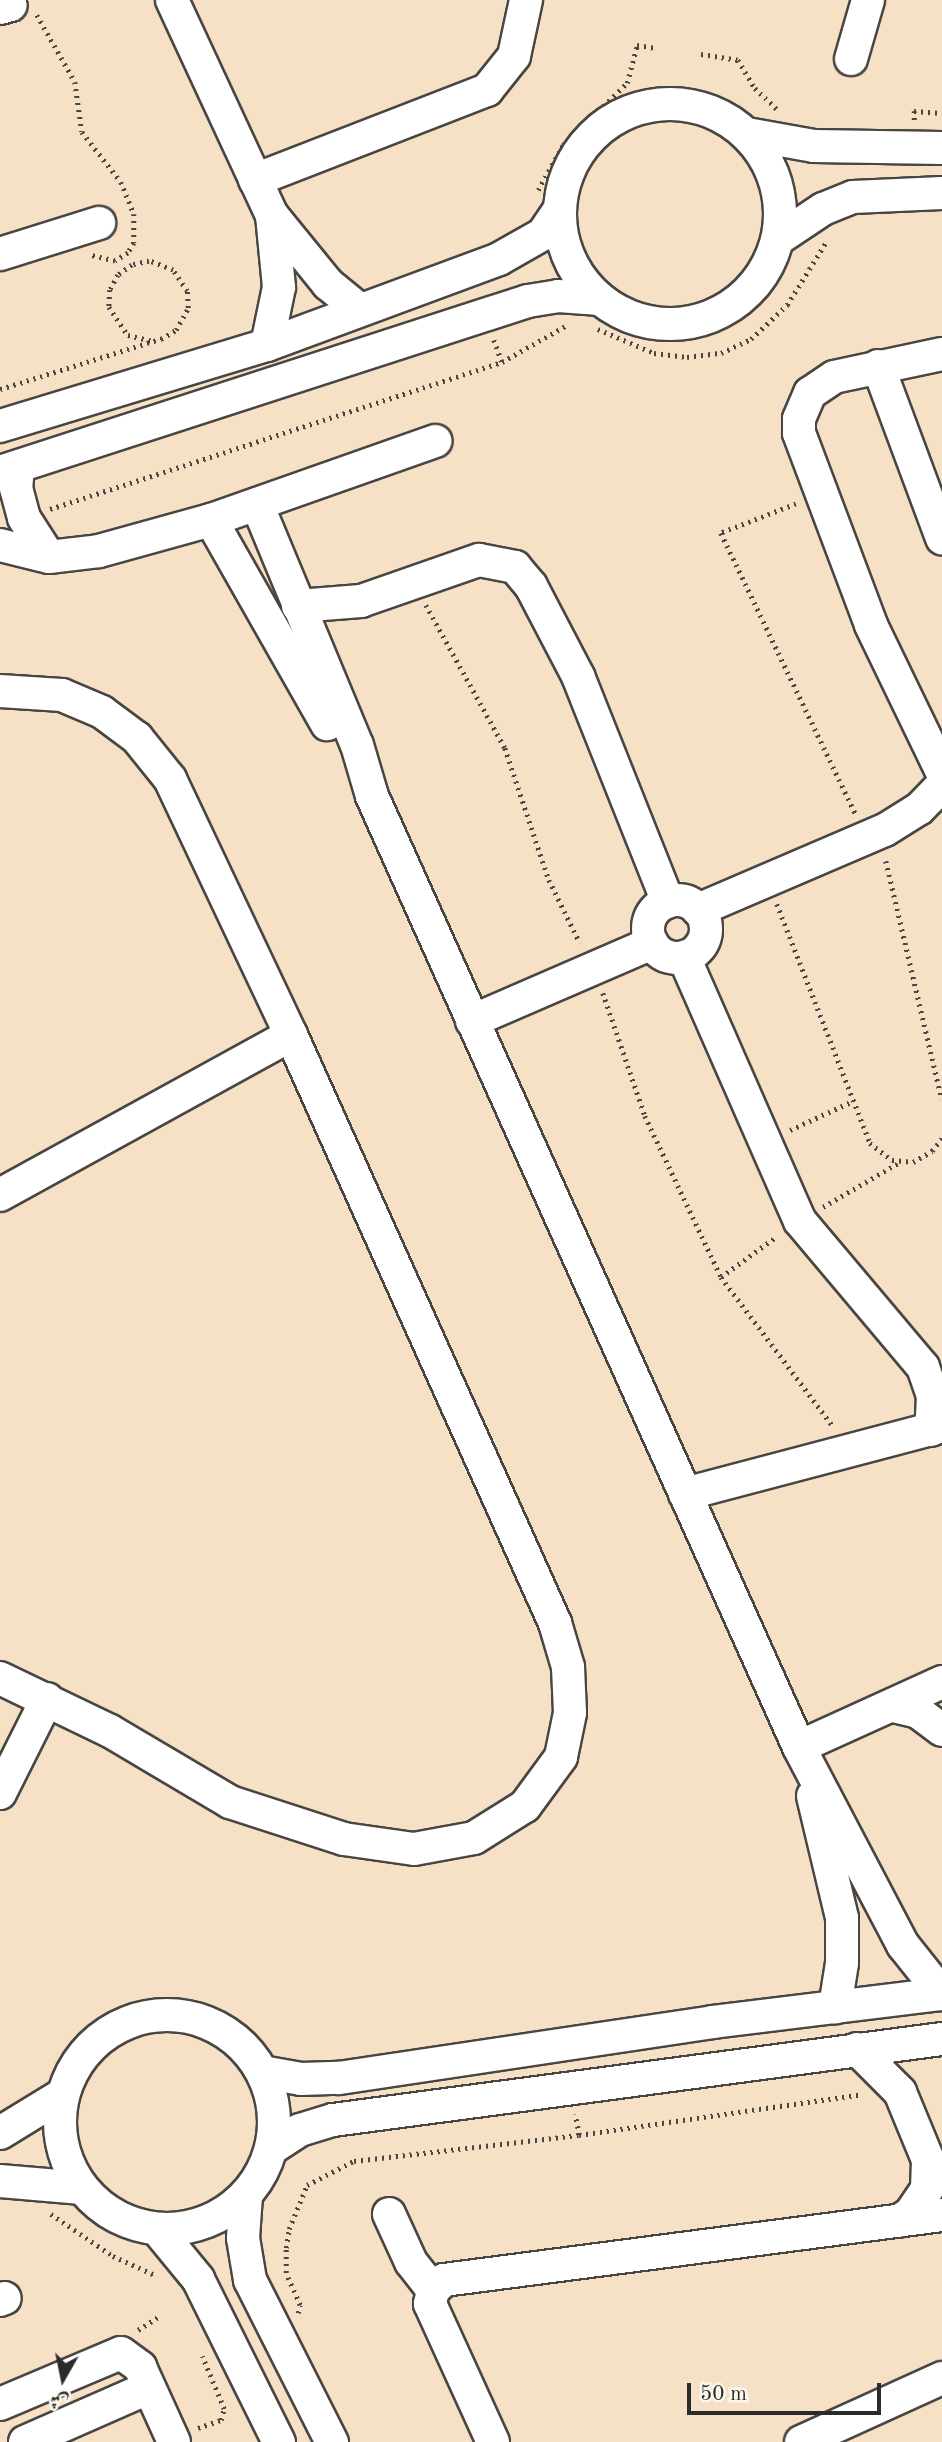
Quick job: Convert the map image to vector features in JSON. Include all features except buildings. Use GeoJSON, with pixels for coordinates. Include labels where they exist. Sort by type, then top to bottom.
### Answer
{"type":"FeatureCollection","features":[{"type":"Feature","properties":{"kind":"street"},"geometry":{"type":"LineString","coordinates":[[173,0],[272,215],[328,284],[360,310]]}},
{"type":"Feature","properties":{"kind":"street"},"geometry":{"type":"LineString","coordinates":[[255,180],[461,104],[498,80],[519,42],[526,0]]}},
{"type":"Feature","properties":{"kind":"street"},"geometry":{"type":"LineString","coordinates":[[851,59],[867,0]]}},
{"type":"Feature","properties":{"kind":"street"},"geometry":{"type":"LineString","coordinates":[[0,426],[267,345],[516,252],[543,234],[548,203],[582,147],[606,124],[636,109],[670,104],[703,108],[747,134],[814,146],[929,147]]}},
{"type":"Feature","properties":{"kind":"street"},"geometry":{"type":"LineString","coordinates":[[49,557],[24,518],[9,470],[544,297],[594,312],[656,323],[676,324],[716,314],[755,284],[778,239],[776,182],[747,134]]}},
{"type":"Feature","properties":{"kind":"street"},"geometry":{"type":"LineString","coordinates":[[778,239],[823,209],[853,197],[942,193]]}},
{"type":"Feature","properties":{"kind":"street"},"geometry":{"type":"LineString","coordinates":[[548,203],[565,249],[586,284],[594,312]]}},
{"type":"Feature","properties":{"kind":"street"},"geometry":{"type":"LineString","coordinates":[[267,345],[279,287],[272,215]]}},
{"type":"Feature","properties":{"kind":"street"},"geometry":{"type":"LineString","coordinates":[[0,254],[99,223]]}},
{"type":"Feature","properties":{"kind":"street"},"geometry":{"type":"LineString","coordinates":[[942,354],[878,366],[820,383],[802,405],[799,433],[871,625],[942,772]]}},
{"type":"Feature","properties":{"kind":"street"},"geometry":{"type":"LineString","coordinates":[[878,366],[942,538]]}},
{"type":"Feature","properties":{"kind":"street"},"geometry":{"type":"LineString","coordinates":[[0,545],[49,557],[99,551],[211,520],[435,441]]}},
{"type":"Feature","properties":{"kind":"street"},"geometry":{"type":"LineString","coordinates":[[257,503],[357,745],[372,796]]}},
{"type":"Feature","properties":{"kind":"street"},"geometry":{"type":"LineString","coordinates":[[211,520],[372,796],[799,1747],[914,1963],[942,1994]]}},
{"type":"Feature","properties":{"kind":"street"},"geometry":{"type":"LineString","coordinates":[[298,606],[346,605],[491,559],[524,575],[585,692],[668,902]]}},
{"type":"Feature","properties":{"kind":"street"},"geometry":{"type":"LineString","coordinates":[[0,691],[32,690],[83,702],[121,724],[152,755],[170,779],[291,1035],[563,1644],[570,1690],[561,1757],[545,1783],[501,1825],[444,1847],[384,1846],[306,1829],[230,1802],[110,1731],[0,1678]]}},
{"type":"Feature","properties":{"kind":"street"},"geometry":{"type":"LineString","coordinates":[[702,918],[775,898],[876,845],[942,785]]}},
{"type":"Feature","properties":{"kind":"street"},"geometry":{"type":"LineString","coordinates":[[702,918],[942,815]]}},
{"type":"Feature","properties":{"kind":"street"},"geometry":{"type":"LineString","coordinates":[[684,901],[702,918],[701,946],[684,957],[665,956],[652,943],[649,924],[659,907],[668,902],[684,901]]}},
{"type":"Feature","properties":{"kind":"street"},"geometry":{"type":"LineString","coordinates":[[472,1021],[652,943]]}},
{"type":"Feature","properties":{"kind":"street"},"geometry":{"type":"LineString","coordinates":[[684,957],[810,1235],[923,1367],[933,1396],[936,1428],[685,1494]]}},
{"type":"Feature","properties":{"kind":"street"},"geometry":{"type":"LineString","coordinates":[[0,1195],[291,1035]]}},
{"type":"Feature","properties":{"kind":"street"},"geometry":{"type":"LineString","coordinates":[[799,1747],[942,1682]]}},
{"type":"Feature","properties":{"kind":"street"},"geometry":{"type":"LineString","coordinates":[[0,1793],[47,1699]]}},
{"type":"Feature","properties":{"kind":"street"},"geometry":{"type":"LineString","coordinates":[[893,1706],[918,1712],[942,1730]]}},
{"type":"Feature","properties":{"kind":"street"},"geometry":{"type":"LineString","coordinates":[[799,1747],[829,1851],[842,1918],[842,1963],[835,2007]]}},
{"type":"Feature","properties":{"kind":"street"},"geometry":{"type":"LineString","coordinates":[[262,2072],[301,2079],[339,2078],[942,1994]]}},
{"type":"Feature","properties":{"kind":"street"},"geometry":{"type":"LineString","coordinates":[[166,2014],[212,2024],[249,2052],[262,2072],[274,2109],[272,2148],[246,2196],[214,2219],[157,2229],[116,2216],[82,2188],[64,2154],[62,2095],[83,2054],[100,2038],[131,2021],[166,2014]]}},
{"type":"Feature","properties":{"kind":"street"},"geometry":{"type":"LineString","coordinates":[[272,2148],[300,2130],[333,2120],[942,2039]]}},
{"type":"Feature","properties":{"kind":"street"},"geometry":{"type":"LineString","coordinates":[[433,2290],[444,2280],[899,2221],[937,2199],[928,2160],[900,2092],[857,2049]]}},
{"type":"Feature","properties":{"kind":"street"},"geometry":{"type":"LineString","coordinates":[[0,2133],[62,2095]]}},
{"type":"Feature","properties":{"kind":"street"},"geometry":{"type":"LineString","coordinates":[[0,2181],[82,2188]]}},
{"type":"Feature","properties":{"kind":"street"},"geometry":{"type":"LineString","coordinates":[[246,2196],[246,2259],[271,2325],[332,2442]]}},
{"type":"Feature","properties":{"kind":"street"},"geometry":{"type":"LineString","coordinates":[[389,2214],[411,2262],[433,2290],[432,2311],[493,2442]]}},
{"type":"Feature","properties":{"kind":"street"},"geometry":{"type":"LineString","coordinates":[[157,2229],[198,2279],[279,2442]]}},
{"type":"Feature","properties":{"kind":"street"},"geometry":{"type":"LineString","coordinates":[[0,2404],[114,2354],[136,2362],[148,2388],[181,2439]]}},
{"type":"Feature","properties":{"kind":"street"},"geometry":{"type":"LineString","coordinates":[[800,2442],[942,2378]]}},
{"type":"Feature","properties":{"kind":"street"},"geometry":{"type":"LineString","coordinates":[[25,2442],[148,2388]]}},
{"type":"Feature","properties":{"kind":"path"},"geometry":{"type":"LineString","coordinates":[[16,8],[44,35],[75,82],[82,132],[121,182],[134,214],[134,243],[128,253],[115,261],[76,252]]}},
{"type":"Feature","properties":{"kind":"path"},"geometry":{"type":"LineString","coordinates":[[548,203],[563,145],[626,83],[637,45],[656,48]]}},
{"type":"Feature","properties":{"kind":"path"},"geometry":{"type":"LineString","coordinates":[[701,54],[738,60],[755,88],[785,115]]}},
{"type":"Feature","properties":{"kind":"path"},"geometry":{"type":"LineString","coordinates":[[929,147],[914,111],[942,113]]}},
{"type":"Feature","properties":{"kind":"path"},"geometry":{"type":"LineString","coordinates":[[594,312],[654,353],[687,357],[721,353],[751,339],[770,323],[802,286],[832,237]]}},
{"type":"Feature","properties":{"kind":"path"},"geometry":{"type":"LineString","coordinates":[[0,389],[152,341],[169,335],[182,324],[189,299],[179,275],[149,261],[132,265],[118,275],[110,290],[109,307],[121,330],[135,339],[152,341]]}},
{"type":"Feature","properties":{"kind":"path"},"geometry":{"type":"LineString","coordinates":[[484,316],[502,362]]}},
{"type":"Feature","properties":{"kind":"path"},"geometry":{"type":"LineString","coordinates":[[24,518],[502,362],[565,326],[577,326]]}},
{"type":"Feature","properties":{"kind":"path"},"geometry":{"type":"LineString","coordinates":[[821,494],[720,533],[876,845],[942,1100]]}},
{"type":"Feature","properties":{"kind":"path"},"geometry":{"type":"LineString","coordinates":[[414,583],[501,738],[549,880],[593,969],[645,1116],[721,1277],[852,1450]]}},
{"type":"Feature","properties":{"kind":"path"},"geometry":{"type":"LineString","coordinates":[[775,898],[870,1143],[892,1160],[923,1158],[942,1138]]}},
{"type":"Feature","properties":{"kind":"path"},"geometry":{"type":"LineString","coordinates":[[766,1140],[853,1101]]}},
{"type":"Feature","properties":{"kind":"path"},"geometry":{"type":"LineString","coordinates":[[570,2089],[579,2135]]}},
{"type":"Feature","properties":{"kind":"path"},"geometry":{"type":"LineString","coordinates":[[271,2325],[298,2313],[300,2305],[286,2273],[289,2229],[307,2185],[324,2173],[354,2161],[579,2135],[847,2095],[900,2092]]}},
{"type":"Feature","properties":{"kind":"path"},"geometry":{"type":"LineString","coordinates":[[38,2211],[51,2214],[113,2256],[164,2281]]}},
{"type":"Feature","properties":{"kind":"path"},"geometry":{"type":"LineString","coordinates":[[181,2439],[223,2415],[200,2352],[230,2344]]}}]}
